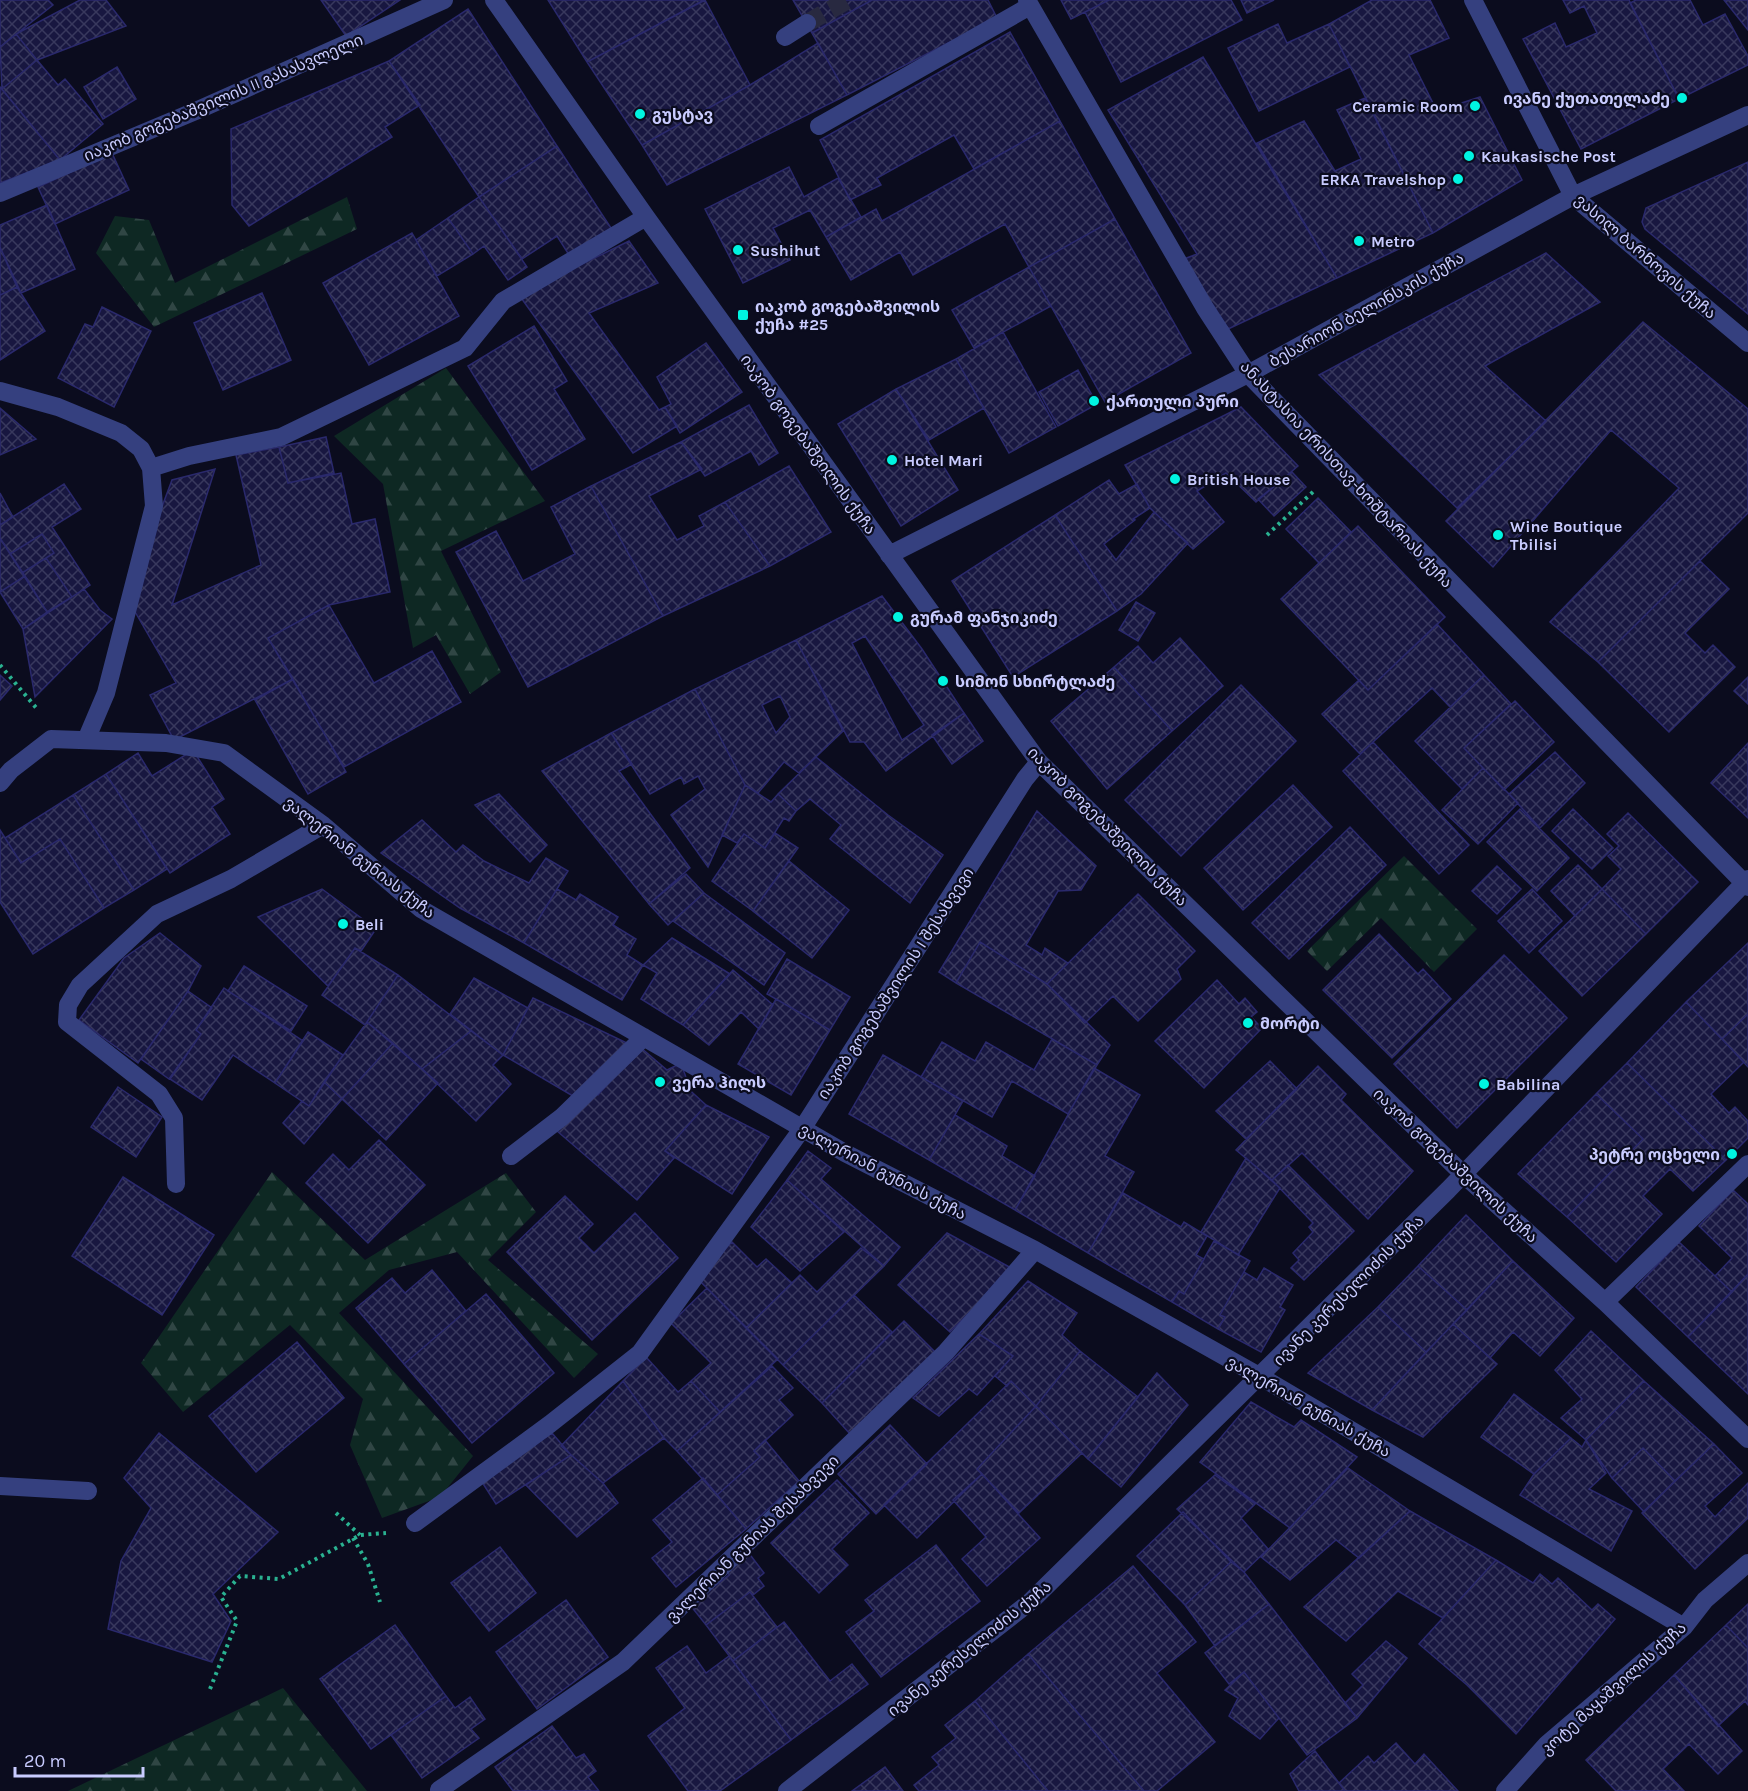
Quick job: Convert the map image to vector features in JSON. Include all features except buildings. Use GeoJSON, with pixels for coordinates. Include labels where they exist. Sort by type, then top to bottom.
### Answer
{"type":"FeatureCollection","features":[{"type":"Feature","properties":{"kind":"street","name":"იაკობ გოგებაშვილის II გასასვლელი"},"geometry":{"type":"LineString","coordinates":[[0,193],[198,110],[444,0]]}},
{"type":"Feature","properties":{"kind":"street","name":"იაკობ გოგებაშვილის ქუჩა"},"geometry":{"type":"LineString","coordinates":[[494,0],[646,217],[1039,762],[1463,1174],[1605,1302],[1748,1439]]}},
{"type":"Feature","properties":{"kind":"street","name":"ვასილ ბარნოვის ქუჩა"},"geometry":{"type":"LineString","coordinates":[[1473,0],[1573,196],[1748,343]]}},
{"type":"Feature","properties":{"kind":"street"},"geometry":{"type":"LineString","coordinates":[[819,126],[1028,3]]}},
{"type":"Feature","properties":{"kind":"street","name":"ანასტასია ერისთავ-ხოშტარიას ქუჩა"},"geometry":{"type":"LineString","coordinates":[[1028,3],[1205,308],[1248,374],[1747,883]]}},
{"type":"Feature","properties":{"kind":"street"},"geometry":{"type":"LineString","coordinates":[[785,37],[807,23]]}},
{"type":"Feature","properties":{"kind":"street","name":"ბესარიონ ბელინსკის ქუჩა"},"geometry":{"type":"LineString","coordinates":[[889,555],[1248,374],[1573,196],[1748,115]]}},
{"type":"Feature","properties":{"kind":"street"},"geometry":{"type":"LineString","coordinates":[[151,468],[189,456],[281,437],[465,348],[503,301],[646,217]]}},
{"type":"Feature","properties":{"kind":"street"},"geometry":{"type":"LineString","coordinates":[[0,392],[58,407],[121,433],[141,449],[151,468],[154,506],[106,693],[86,741]]}},
{"type":"Feature","properties":{"kind":"street","name":"ვალერიან გუნიას ქუჩა"},"geometry":{"type":"LineString","coordinates":[[0,783],[11,770],[51,739],[166,743],[224,753],[323,825],[421,909],[845,1153],[1035,1250],[1261,1377],[1684,1627]]}},
{"type":"Feature","properties":{"kind":"street","name":"იაკობ გოგებაშვილის I შესახვევი"},"geometry":{"type":"LineString","coordinates":[[414,1523],[550,1424],[640,1353],[802,1129],[1039,762]]}},
{"type":"Feature","properties":{"kind":"street"},"geometry":{"type":"LineString","coordinates":[[176,1184],[174,1118],[159,1094],[67,1022],[68,1005],[80,985],[157,914],[231,879],[323,825]]}},
{"type":"Feature","properties":{"kind":"street","name":"ივანე კერესელიძის ქუჩა"},"geometry":{"type":"LineString","coordinates":[[787,1791],[1030,1602],[1261,1377],[1747,883]]}},
{"type":"Feature","properties":{"kind":"street"},"geometry":{"type":"LineString","coordinates":[[511,1156],[562,1117],[644,1037]]}},
{"type":"Feature","properties":{"kind":"street"},"geometry":{"type":"LineString","coordinates":[[1605,1302],[1748,1164]]}},
{"type":"Feature","properties":{"kind":"street","name":"ვალერიან გუნიას შესახვევი"},"geometry":{"type":"LineString","coordinates":[[439,1790],[623,1662],[945,1353],[1035,1250]]}},
{"type":"Feature","properties":{"kind":"street"},"geometry":{"type":"LineString","coordinates":[[0,1486],[88,1491]]}},
{"type":"Feature","properties":{"kind":"street","name":"კოტე მაყაშვილის ქუჩა"},"geometry":{"type":"LineString","coordinates":[[1505,1791],[1547,1744],[1684,1627],[1705,1600],[1748,1563]]}},
{"type":"Feature","properties":{"kind":"path"},"geometry":{"type":"LineString","coordinates":[[1267,535],[1338,467]]}},
{"type":"Feature","properties":{"kind":"path"},"geometry":{"type":"LineString","coordinates":[[0,665],[35,709],[86,741]]}},
{"type":"Feature","properties":{"kind":"path"},"geometry":{"type":"LineString","coordinates":[[336,1513],[360,1535]]}},
{"type":"Feature","properties":{"kind":"path"},"geometry":{"type":"LineString","coordinates":[[210,1689],[237,1621],[221,1597],[240,1576],[279,1579],[360,1535],[393,1534],[414,1523]]}},
{"type":"Feature","properties":{"kind":"path"},"geometry":{"type":"LineString","coordinates":[[353,1538],[368,1564],[380,1602]]}},
{"type":"Feature","properties":{"kind":"green space"},"geometry":{"type":"Polygon","coordinates":[[[347,197],[357,229],[154,327],[96,253],[115,216],[149,220],[175,283],[347,197]]]}},
{"type":"Feature","properties":{"kind":"green space"},"geometry":{"type":"Polygon","coordinates":[[[446,368],[545,501],[441,551],[501,672],[470,694],[436,635],[413,648],[383,484],[334,436],[446,368]]]}},
{"type":"Feature","properties":{"kind":"green space"},"geometry":{"type":"Polygon","coordinates":[[[1404,856],[1477,929],[1434,972],[1381,918],[1327,971],[1307,951],[1404,856]]]}},
{"type":"Feature","properties":{"kind":"green space"},"geometry":{"type":"Polygon","coordinates":[[[272,1172],[365,1260],[506,1173],[536,1212],[488,1260],[598,1354],[574,1378],[457,1252],[389,1270],[339,1313],[473,1456],[440,1497],[382,1518],[350,1445],[363,1399],[290,1325],[183,1412],[141,1363],[272,1172]]]}},
{"type":"Feature","properties":{"kind":"green space"},"geometry":{"type":"Polygon","coordinates":[[[283,1688],[367,1791],[68,1791],[283,1688]]]}},
{"type":"Feature","properties":{"kind":"tunnel"},"geometry":{"type":"LineString","coordinates":[[807,23],[848,0]]}},
{"type":"Feature","properties":{"kind":"place","name":"ივანე ქუთათელაძე"},"geometry":{"type":"Point","coordinates":[1682,98]}},
{"type":"Feature","properties":{"kind":"place","name":"Ceramic Room"},"geometry":{"type":"Point","coordinates":[1475,106]}},
{"type":"Feature","properties":{"kind":"place","name":"გუსტავ"},"geometry":{"type":"Point","coordinates":[640,114]}},
{"type":"Feature","properties":{"kind":"place","name":"Kaukasische Post"},"geometry":{"type":"Point","coordinates":[1469,156]}},
{"type":"Feature","properties":{"kind":"place","name":"ERKA Travelshop"},"geometry":{"type":"Point","coordinates":[1458,179]}},
{"type":"Feature","properties":{"kind":"place","name":"Metro"},"geometry":{"type":"Point","coordinates":[1359,241]}},
{"type":"Feature","properties":{"kind":"place","name":"Sushihut"},"geometry":{"type":"Point","coordinates":[738,250]}},
{"type":"Feature","properties":{"kind":"place","name":"იაკობ გოგებაშვილის ქუჩა #25"},"geometry":{"type":"Point","coordinates":[743,315]}},
{"type":"Feature","properties":{"kind":"place","name":"ქართული პური"},"geometry":{"type":"Point","coordinates":[1094,401]}},
{"type":"Feature","properties":{"kind":"place","name":"Hotel Mari"},"geometry":{"type":"Point","coordinates":[892,460]}},
{"type":"Feature","properties":{"kind":"place","name":"British House"},"geometry":{"type":"Point","coordinates":[1175,479]}},
{"type":"Feature","properties":{"kind":"place","name":"Wine Boutique Tbilisi"},"geometry":{"type":"Point","coordinates":[1498,535]}},
{"type":"Feature","properties":{"kind":"place","name":"გურამ ფანჯიკიძე"},"geometry":{"type":"Point","coordinates":[898,617]}},
{"type":"Feature","properties":{"kind":"place","name":"სიმონ სხირტლაძე"},"geometry":{"type":"Point","coordinates":[943,681]}},
{"type":"Feature","properties":{"kind":"place","name":"Beli"},"geometry":{"type":"Point","coordinates":[343,924]}},
{"type":"Feature","properties":{"kind":"place","name":"მორტი"},"geometry":{"type":"Point","coordinates":[1248,1023]}},
{"type":"Feature","properties":{"kind":"place","name":"ვერა ჰილს"},"geometry":{"type":"Point","coordinates":[660,1082]}},
{"type":"Feature","properties":{"kind":"place","name":"Babilina"},"geometry":{"type":"Point","coordinates":[1484,1084]}},
{"type":"Feature","properties":{"kind":"place","name":"პეტრე ოცხელი"},"geometry":{"type":"Point","coordinates":[1732,1154]}}]}
